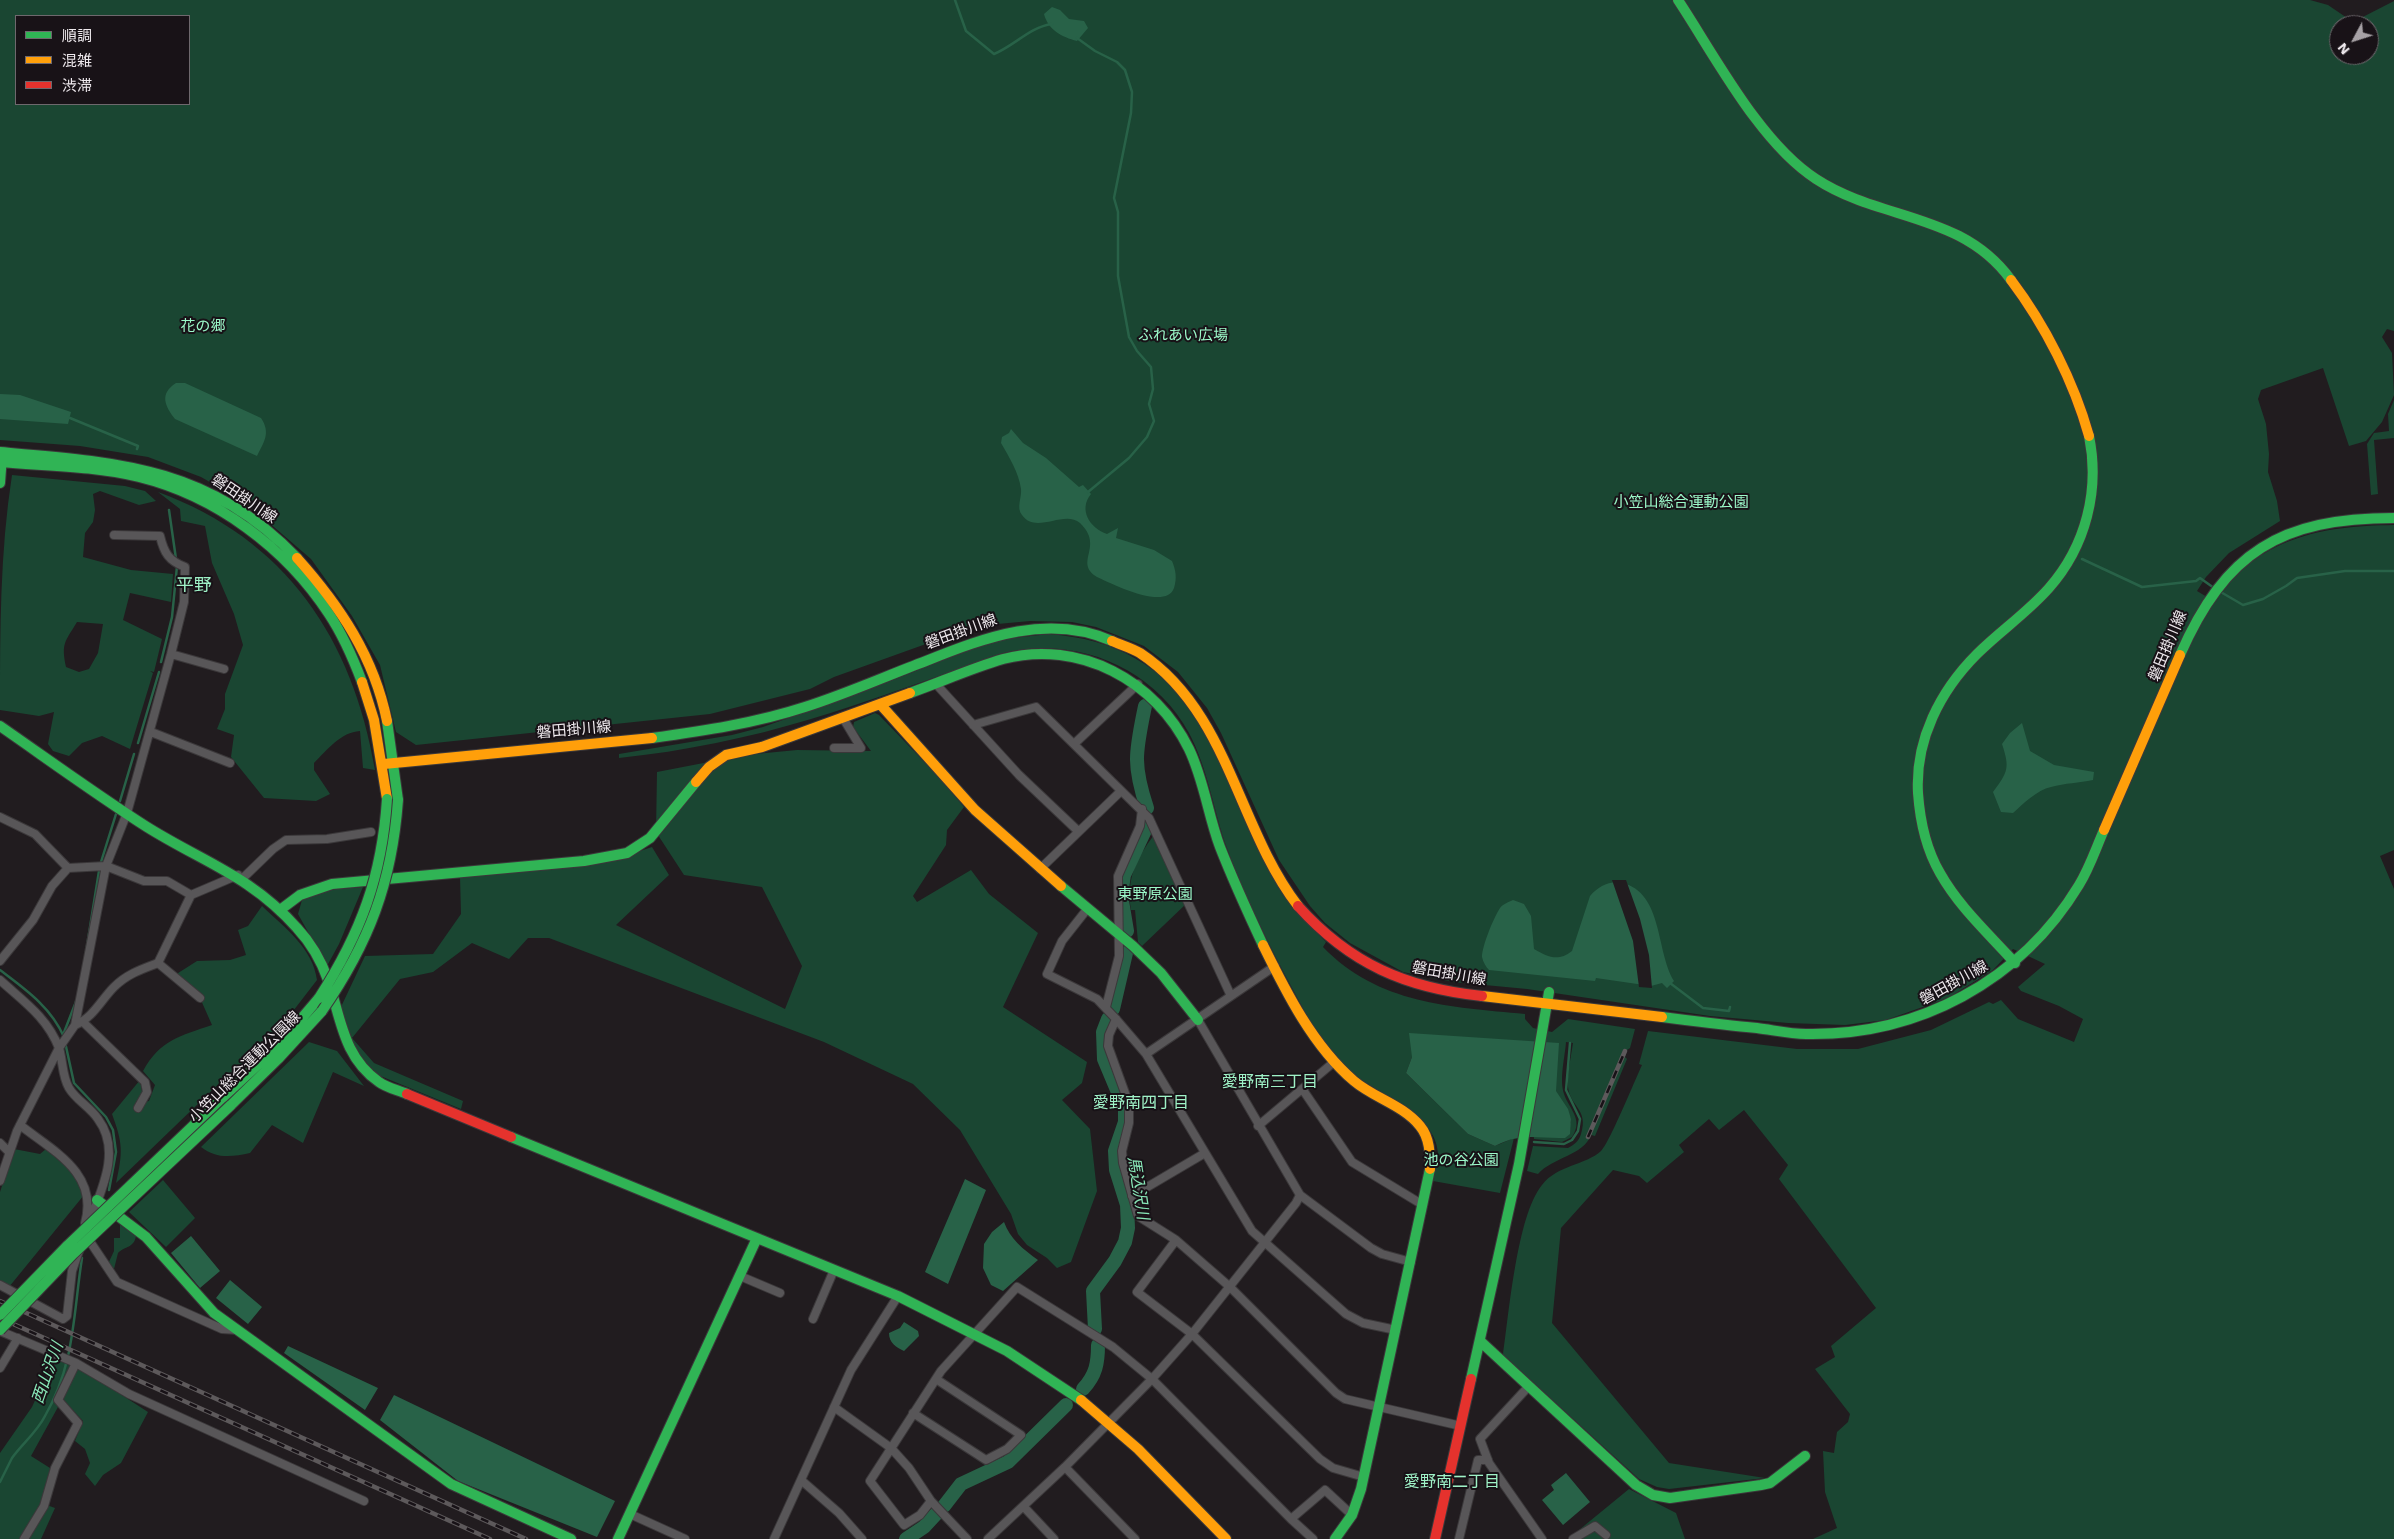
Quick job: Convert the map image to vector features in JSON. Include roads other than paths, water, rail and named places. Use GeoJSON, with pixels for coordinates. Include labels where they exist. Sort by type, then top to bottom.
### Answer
{"type":"FeatureCollection","features":[{"type":"Feature","properties":{"kind":"street"},"geometry":{"type":"LineString","coordinates":[[1678,0],[1749,106],[1795,163],[1834,189],[1936,224],[1959,235],[1992,257],[2012,278],[2027,299],[2081,409],[2089,434],[2093,467],[2090,505],[2084,531],[2058,577],[2038,600],[1976,655],[1950,685],[1930,722],[1919,761],[1918,791],[1921,820],[1934,862],[1957,898],[2015,963]]}},
{"type":"Feature","properties":{"kind":"street"},"geometry":{"type":"LineString","coordinates":[[0,483],[1,457]]}},
{"type":"Feature","properties":{"kind":"street","name":"磐田掛川線"},"geometry":{"type":"LineString","coordinates":[[1,457],[106,470],[157,482],[209,502],[257,536],[308,584],[336,624],[357,665],[367,691],[384,764],[626,741],[687,733],[770,717],[838,694],[989,636],[1035,626],[1067,627],[1104,636],[1123,644],[1162,668],[1182,689],[1204,719],[1283,884],[1317,928],[1351,955],[1397,980],[1432,990],[1805,1034],[1846,1034],[1884,1028],[1922,1018],[1959,1001],[2015,963],[2056,918],[2085,874],[2191,629],[2201,608],[2220,583],[2252,554],[2294,531],[2346,518],[2394,518]]}},
{"type":"Feature","properties":{"kind":"street","name":"磐田掛川線"},"geometry":{"type":"LineString","coordinates":[[1,457],[84,458],[133,466],[169,476],[219,498],[264,528],[299,559],[315,577],[330,596],[356,637],[368,660],[385,707],[395,763]]}},
{"type":"Feature","properties":{"kind":"street"},"geometry":{"type":"LineString","coordinates":[[79,1024],[106,866],[127,813],[151,732],[184,602],[185,567],[171,562],[163,549],[160,536],[114,535]]}},
{"type":"Feature","properties":{"kind":"street"},"geometry":{"type":"LineString","coordinates":[[172,654],[224,669]]}},
{"type":"Feature","properties":{"kind":"street"},"geometry":{"type":"LineString","coordinates":[[280,910],[300,895],[332,884],[584,862],[628,853],[650,838],[709,768],[726,755],[762,747],[1004,659],[1041,654],[1093,661],[1138,684],[1155,698],[1168,714],[1190,750],[1224,857],[1276,966],[1309,1026],[1334,1062],[1356,1083],[1421,1125],[1429,1140],[1432,1151],[1424,1204],[1364,1477],[1352,1515],[1335,1539]]}},
{"type":"Feature","properties":{"kind":"street"},"geometry":{"type":"LineString","coordinates":[[936,684],[1019,775],[1078,831]]}},
{"type":"Feature","properties":{"kind":"street"},"geometry":{"type":"LineString","coordinates":[[1074,744],[1138,684]]}},
{"type":"Feature","properties":{"kind":"street"},"geometry":{"type":"LineString","coordinates":[[880,704],[976,810],[1040,869],[1107,923],[1118,936],[1133,946],[1161,973],[1198,1020],[1258,1126],[1300,1195],[1371,1248],[1382,1254],[1411,1262]]}},
{"type":"Feature","properties":{"kind":"street"},"geometry":{"type":"LineString","coordinates":[[973,725],[1036,707],[1143,813],[1156,832],[1231,996]]}},
{"type":"Feature","properties":{"kind":"street"},"geometry":{"type":"LineString","coordinates":[[834,748],[861,748],[843,718]]}},
{"type":"Feature","properties":{"kind":"street"},"geometry":{"type":"LineString","coordinates":[[0,726],[127,813],[170,840],[241,877],[261,891],[312,947],[320,961],[346,1047],[357,1063],[380,1083],[898,1296],[974,1332],[1030,1365],[1081,1400],[1108,1422],[1226,1539]]}},
{"type":"Feature","properties":{"kind":"street"},"geometry":{"type":"LineString","coordinates":[[151,732],[230,763]]}},
{"type":"Feature","properties":{"kind":"street","name":"小笠山総合運動公園線"},"geometry":{"type":"LineString","coordinates":[[0,1315],[68,1245],[279,1045],[319,998],[337,972],[360,930],[368,909],[392,799],[395,763]]}},
{"type":"Feature","properties":{"kind":"street","name":"小笠山総合運動公園線"},"geometry":{"type":"LineString","coordinates":[[0,1331],[79,1248],[230,1106],[278,1059],[322,1011],[356,959],[384,894],[397,835],[392,799],[384,764]]}},
{"type":"Feature","properties":{"kind":"street"},"geometry":{"type":"LineString","coordinates":[[1040,869],[1121,791]]}},
{"type":"Feature","properties":{"kind":"street"},"geometry":{"type":"LineString","coordinates":[[1106,1007],[1118,956],[1118,876],[1143,813],[1141,804]]}},
{"type":"Feature","properties":{"kind":"street"},"geometry":{"type":"LineString","coordinates":[[0,817],[35,834],[68,868]]}},
{"type":"Feature","properties":{"kind":"street"},"geometry":{"type":"LineString","coordinates":[[0,1180],[20,1125],[60,1046],[115,986],[132,972],[158,963],[191,895],[241,877],[286,840],[328,838],[371,832]]}},
{"type":"Feature","properties":{"kind":"street"},"geometry":{"type":"LineString","coordinates":[[0,961],[33,920],[52,886],[68,868],[106,866],[144,881],[167,881],[191,895]]}},
{"type":"Feature","properties":{"kind":"street"},"geometry":{"type":"LineString","coordinates":[[1088,908],[1062,941],[1047,974],[1097,999],[1146,1054],[1252,1231],[1346,1314],[1363,1323],[1396,1330]]}},
{"type":"Feature","properties":{"kind":"street"},"geometry":{"type":"LineString","coordinates":[[158,963],[200,998]]}},
{"type":"Feature","properties":{"kind":"street"},"geometry":{"type":"LineString","coordinates":[[1146,1054],[1276,966]]}},
{"type":"Feature","properties":{"kind":"street"},"geometry":{"type":"LineString","coordinates":[[0,980],[36,1010],[60,1046],[69,1089],[99,1119],[109,1145],[104,1183],[72,1271],[67,1316],[63,1320],[0,1285]]}},
{"type":"Feature","properties":{"kind":"street"},"geometry":{"type":"LineString","coordinates":[[1435,1539],[1519,1164],[1549,992]]}},
{"type":"Feature","properties":{"kind":"street"},"geometry":{"type":"LineString","coordinates":[[1116,1019],[1109,1035],[1108,1046],[1129,1104],[1129,1123],[1122,1151],[1123,1163],[1138,1216],[1176,1240],[1230,1287],[1336,1393],[1345,1399],[1461,1426]]}},
{"type":"Feature","properties":{"kind":"street"},"geometry":{"type":"LineString","coordinates":[[79,1024],[145,1082],[147,1092],[138,1108]]}},
{"type":"Feature","properties":{"kind":"street"},"geometry":{"type":"LineString","coordinates":[[1258,1126],[1334,1062]]}},
{"type":"Feature","properties":{"kind":"street"},"geometry":{"type":"LineString","coordinates":[[1303,1090],[1352,1162],[1424,1204]]}},
{"type":"Feature","properties":{"kind":"street"},"geometry":{"type":"LineString","coordinates":[[20,1125],[69,1164],[86,1185],[88,1214],[85,1223],[86,1235],[118,1282],[222,1329],[239,1330]]}},
{"type":"Feature","properties":{"kind":"street"},"geometry":{"type":"LineString","coordinates":[[0,1143],[9,1152]]}},
{"type":"Feature","properties":{"kind":"street"},"geometry":{"type":"LineString","coordinates":[[1132,1196],[1205,1153]]}},
{"type":"Feature","properties":{"kind":"street"},"geometry":{"type":"LineString","coordinates":[[988,1539],[1066,1467],[1152,1379],[1230,1287],[1300,1195]]}},
{"type":"Feature","properties":{"kind":"street"},"geometry":{"type":"LineString","coordinates":[[97,1200],[137,1228],[160,1251],[194,1293],[214,1313],[451,1484],[571,1539]]}},
{"type":"Feature","properties":{"kind":"street"},"geometry":{"type":"LineString","coordinates":[[618,1539],[757,1238]]}},
{"type":"Feature","properties":{"kind":"street"},"geometry":{"type":"LineString","coordinates":[[1176,1240],[1137,1292],[1192,1334],[1320,1460],[1333,1468],[1364,1477]]}},
{"type":"Feature","properties":{"kind":"street"},"geometry":{"type":"LineString","coordinates":[[812,1319],[834,1270]]}},
{"type":"Feature","properties":{"kind":"street"},"geometry":{"type":"LineString","coordinates":[[740,1276],[780,1293]]}},
{"type":"Feature","properties":{"kind":"street"},"geometry":{"type":"LineString","coordinates":[[931,1501],[920,1515],[904,1525],[870,1480],[936,1379],[974,1332],[1017,1286],[1113,1347],[1152,1379],[1290,1519],[1313,1539]]}},
{"type":"Feature","properties":{"kind":"street"},"geometry":{"type":"LineString","coordinates":[[774,1539],[851,1370],[898,1296]]}},
{"type":"Feature","properties":{"kind":"street"},"geometry":{"type":"LineString","coordinates":[[0,1331],[64,1357],[129,1394],[364,1501]]}},
{"type":"Feature","properties":{"kind":"street"},"geometry":{"type":"LineString","coordinates":[[0,1368],[18,1338]]}},
{"type":"Feature","properties":{"kind":"street"},"geometry":{"type":"LineString","coordinates":[[1480,1341],[1636,1484],[1644,1490],[1660,1496],[1670,1498],[1770,1483],[1805,1456]]}},
{"type":"Feature","properties":{"kind":"street"},"geometry":{"type":"LineString","coordinates":[[24,1539],[44,1506],[55,1468],[78,1422],[58,1400],[74,1362]]}},
{"type":"Feature","properties":{"kind":"street"},"geometry":{"type":"LineString","coordinates":[[913,1413],[986,1460],[1007,1449],[1021,1435],[936,1379]]}},
{"type":"Feature","properties":{"kind":"street"},"geometry":{"type":"LineString","coordinates":[[1529,1386],[1480,1439],[1488,1460],[1542,1539]]}},
{"type":"Feature","properties":{"kind":"street"},"geometry":{"type":"LineString","coordinates":[[834,1407],[891,1448],[909,1468],[931,1501],[967,1539]]}},
{"type":"Feature","properties":{"kind":"street"},"geometry":{"type":"LineString","coordinates":[[1459,1539],[1478,1460],[1488,1460]]}},
{"type":"Feature","properties":{"kind":"street"},"geometry":{"type":"LineString","coordinates":[[1066,1467],[1136,1539]]}},
{"type":"Feature","properties":{"kind":"street"},"geometry":{"type":"LineString","coordinates":[[800,1480],[839,1513],[862,1539]]}},
{"type":"Feature","properties":{"kind":"street"},"geometry":{"type":"LineString","coordinates":[[1290,1519],[1325,1490],[1352,1515]]}},
{"type":"Feature","properties":{"kind":"street"},"geometry":{"type":"LineString","coordinates":[[1024,1507],[1054,1539]]}},
{"type":"Feature","properties":{"kind":"street"},"geometry":{"type":"LineString","coordinates":[[630,1514],[685,1539]]}},
{"type":"Feature","properties":{"kind":"street"},"geometry":{"type":"LineString","coordinates":[[1573,1539],[1595,1526],[1606,1535]]}},
{"type":"Feature","properties":{"kind":"waterway"},"geometry":{"type":"LineString","coordinates":[[955,0],[966,31],[994,54],[1036,29],[1052,24]]}},
{"type":"Feature","properties":{"kind":"waterway"},"geometry":{"type":"LineString","coordinates":[[1077,38],[1095,51],[1117,62],[1125,70],[1132,92],[1131,113],[1114,198],[1118,212],[1118,276],[1129,337],[1137,351],[1151,367],[1153,389],[1149,404],[1154,421],[1147,437],[1129,458],[1088,492]]}},
{"type":"Feature","properties":{"kind":"waterway"},"geometry":{"type":"LineString","coordinates":[[70,418],[138,446],[137,449]]}},
{"type":"Feature","properties":{"kind":"waterway"},"geometry":{"type":"LineString","coordinates":[[169,510],[176,559]]}},
{"type":"Feature","properties":{"kind":"waterway"},"geometry":{"type":"LineString","coordinates":[[2082,559],[2142,587],[2196,581],[2200,578],[2214,588]]}},
{"type":"Feature","properties":{"kind":"waterway"},"geometry":{"type":"LineString","coordinates":[[161,662],[172,617],[177,566]]}},
{"type":"Feature","properties":{"kind":"waterway"},"geometry":{"type":"LineString","coordinates":[[2219,591],[2243,605],[2263,599],[2297,578],[2345,571],[2394,571]]}},
{"type":"Feature","properties":{"kind":"waterway"},"geometry":{"type":"LineString","coordinates":[[138,743],[159,672]]}},
{"type":"Feature","properties":{"kind":"waterway","name":"馬込沢川"},"geometry":{"type":"LineString","coordinates":[[1145,706],[1139,735],[1137,768],[1147,808]]}},
{"type":"Feature","properties":{"kind":"waterway"},"geometry":{"type":"LineString","coordinates":[[120,801],[134,754]]}},
{"type":"Feature","properties":{"kind":"waterway"},"geometry":{"type":"LineString","coordinates":[[101,862],[116,814]]}},
{"type":"Feature","properties":{"kind":"waterway","name":"馬込沢川"},"geometry":{"type":"LineString","coordinates":[[1127,931],[1121,895],[1124,875],[1148,824]]}},
{"type":"Feature","properties":{"kind":"waterway"},"geometry":{"type":"LineString","coordinates":[[86,952],[99,871]]}},
{"type":"Feature","properties":{"kind":"waterway","name":"馬込沢川"},"geometry":{"type":"LineString","coordinates":[[1113,1009],[1126,953]]}},
{"type":"Feature","properties":{"kind":"waterway"},"geometry":{"type":"LineString","coordinates":[[0,970],[45,1008],[59,1026],[64,1037]]}},
{"type":"Feature","properties":{"kind":"waterway"},"geometry":{"type":"LineString","coordinates":[[1670,983],[1703,1008],[1729,1011],[1730,1007]]}},
{"type":"Feature","properties":{"kind":"waterway"},"geometry":{"type":"LineString","coordinates":[[63,1035],[77,999]]}},
{"type":"Feature","properties":{"kind":"waterway","name":"馬込沢川"},"geometry":{"type":"LineString","coordinates":[[1095,1329],[1093,1291],[1115,1261],[1125,1242],[1128,1228],[1127,1205],[1116,1170],[1115,1151],[1125,1122],[1125,1109],[1104,1059],[1103,1032],[1108,1019]]}},
{"type":"Feature","properties":{"kind":"waterway","name":"西山沢川"},"geometry":{"type":"LineString","coordinates":[[65,1042],[74,1083],[106,1117],[113,1130],[116,1152],[109,1190]]}},
{"type":"Feature","properties":{"kind":"waterway"},"geometry":{"type":"LineString","coordinates":[[1534,1142],[1564,1144],[1572,1140],[1578,1131],[1580,1119],[1566,1090],[1570,1043]]}},
{"type":"Feature","properties":{"kind":"waterway","name":"西山沢川"},"geometry":{"type":"LineString","coordinates":[[0,1482],[12,1458],[42,1422],[55,1397],[68,1358],[82,1258]]}},
{"type":"Feature","properties":{"kind":"waterway","name":"馬込沢川"},"geometry":{"type":"LineString","coordinates":[[1083,1389],[1091,1379],[1095,1368],[1098,1345]]}},
{"type":"Feature","properties":{"kind":"waterway","name":"馬込沢川"},"geometry":{"type":"LineString","coordinates":[[944,1506],[961,1484],[1008,1462],[1066,1405]]}},
{"type":"Feature","properties":{"kind":"waterway","name":"馬込沢川"},"geometry":{"type":"LineString","coordinates":[[906,1539],[924,1527],[936,1514]]}},
{"type":"Feature","properties":{"kind":"railway"},"geometry":{"type":"LineString","coordinates":[[1588,1137],[1625,1051]]}},
{"type":"Feature","properties":{"kind":"railway"},"geometry":{"type":"LineString","coordinates":[[0,1301],[526,1539]]}},
{"type":"Feature","properties":{"kind":"railway"},"geometry":{"type":"LineString","coordinates":[[0,1318],[490,1539]]}},
{"type":"Feature","properties":{"kind":"district","name":"平野"},"geometry":{"type":"Point","coordinates":[194,586]}},
{"type":"Feature","properties":{"kind":"district","name":"愛野南三丁目"},"geometry":{"type":"Point","coordinates":[1270,1082]}},
{"type":"Feature","properties":{"kind":"district","name":"愛野南四丁目"},"geometry":{"type":"Point","coordinates":[1141,1103]}},
{"type":"Feature","properties":{"kind":"district","name":"愛野南二丁目"},"geometry":{"type":"Point","coordinates":[1452,1482]}},
{"type":"Feature","properties":{"kind":"park label","name":"花の郷"},"geometry":{"type":"Point","coordinates":[203,327]}},
{"type":"Feature","properties":{"kind":"park label","name":"ふれあい広場"},"geometry":{"type":"Point","coordinates":[1183,336]}},
{"type":"Feature","properties":{"kind":"park label","name":"小笠山総合運動公園"},"geometry":{"type":"Point","coordinates":[1681,503]}},
{"type":"Feature","properties":{"kind":"park label","name":"東野原公園"},"geometry":{"type":"Point","coordinates":[1155,895]}},
{"type":"Feature","properties":{"kind":"park label","name":"池の谷公園"},"geometry":{"type":"Point","coordinates":[1461,1161]}}]}
